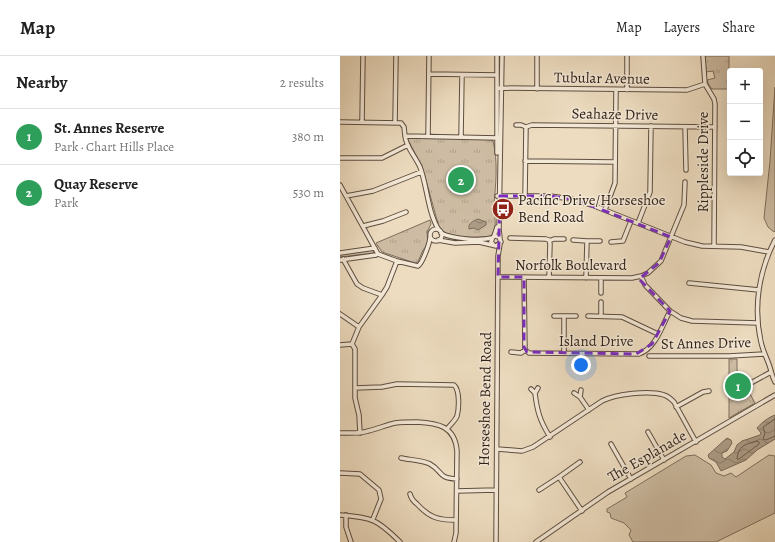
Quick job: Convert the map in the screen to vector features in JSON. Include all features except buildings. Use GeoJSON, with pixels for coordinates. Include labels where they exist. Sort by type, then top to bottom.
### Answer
{"type":"FeatureCollection","features":[{"type":"Feature","properties":{"kind":"street"},"geometry":{"type":"LineString","coordinates":[[362,122],[363,56]]}},
{"type":"Feature","properties":{"kind":"street"},"geometry":{"type":"LineString","coordinates":[[395,123],[396,56]]}},
{"type":"Feature","properties":{"kind":"street"},"geometry":{"type":"LineString","coordinates":[[428,136],[429,56]]}},
{"type":"Feature","properties":{"kind":"street"},"geometry":{"type":"LineString","coordinates":[[430,237],[434,240],[452,243],[475,242],[493,245],[500,244],[498,196],[497,56]]}},
{"type":"Feature","properties":{"kind":"street"},"geometry":{"type":"LineString","coordinates":[[498,138],[502,89],[502,56]]}},
{"type":"Feature","properties":{"kind":"street"},"geometry":{"type":"LineString","coordinates":[[537,56],[537,89]]}},
{"type":"Feature","properties":{"kind":"street"},"geometry":{"type":"LineString","coordinates":[[627,56],[627,90]]}},
{"type":"Feature","properties":{"kind":"street","name":"Rippleside Drive"},"geometry":{"type":"LineString","coordinates":[[703,56],[705,84],[714,99],[714,246]]}},
{"type":"Feature","properties":{"kind":"street"},"geometry":{"type":"LineString","coordinates":[[429,74],[497,75]]}},
{"type":"Feature","properties":{"kind":"street"},"geometry":{"type":"LineString","coordinates":[[462,75],[462,136]]}},
{"type":"Feature","properties":{"kind":"street","name":"Tubular Avenue"},"geometry":{"type":"LineString","coordinates":[[497,88],[688,90],[705,84]]}},
{"type":"Feature","properties":{"kind":"street"},"geometry":{"type":"LineString","coordinates":[[605,210],[615,186],[616,90]]}},
{"type":"Feature","properties":{"kind":"street"},"geometry":{"type":"LineString","coordinates":[[340,122],[401,123],[404,125],[408,145],[422,172],[434,218],[442,236],[427,249]]}},
{"type":"Feature","properties":{"kind":"street","name":"Seahaze Drive"},"geometry":{"type":"LineString","coordinates":[[516,125],[526,127],[532,125],[715,127]]}},
{"type":"Feature","properties":{"kind":"street"},"geometry":{"type":"LineString","coordinates":[[638,224],[650,192],[651,126]]}},
{"type":"Feature","properties":{"kind":"street"},"geometry":{"type":"LineString","coordinates":[[524,196],[526,127]]}},
{"type":"Feature","properties":{"kind":"street"},"geometry":{"type":"LineString","coordinates":[[685,127],[686,170]]}},
{"type":"Feature","properties":{"kind":"street"},"geometry":{"type":"LineString","coordinates":[[405,136],[462,136],[498,138]]}},
{"type":"Feature","properties":{"kind":"street"},"geometry":{"type":"LineString","coordinates":[[340,158],[382,158],[408,145]]}},
{"type":"Feature","properties":{"kind":"street"},"geometry":{"type":"LineString","coordinates":[[525,161],[615,162]]}},
{"type":"Feature","properties":{"kind":"street"},"geometry":{"type":"LineString","coordinates":[[346,196],[373,191],[422,172]]}},
{"type":"Feature","properties":{"kind":"street","name":"Norfolk Boulevard"},"geometry":{"type":"LineString","coordinates":[[498,277],[632,278],[650,272],[659,263],[685,201],[685,182]]}},
{"type":"Feature","properties":{"kind":"street"},"geometry":{"type":"LineString","coordinates":[[340,184],[378,254]]}},
{"type":"Feature","properties":{"kind":"street"},"geometry":{"type":"LineString","coordinates":[[498,196],[550,196],[571,199],[605,210],[671,237],[693,244],[738,246],[769,252]]}},
{"type":"Feature","properties":{"kind":"street"},"geometry":{"type":"LineString","coordinates":[[493,245],[491,242],[497,224],[498,196]]}},
{"type":"Feature","properties":{"kind":"street"},"geometry":{"type":"LineString","coordinates":[[363,226],[383,221],[406,212]]}},
{"type":"Feature","properties":{"kind":"street"},"geometry":{"type":"LineString","coordinates":[[382,296],[357,284],[342,259],[378,254],[397,261],[418,266],[421,264],[427,249],[431,230],[434,224],[434,218]]}},
{"type":"Feature","properties":{"kind":"street"},"geometry":{"type":"LineString","coordinates":[[611,242],[623,241],[631,221]]}},
{"type":"Feature","properties":{"kind":"street"},"geometry":{"type":"LineString","coordinates":[[431,230],[436,229],[449,236],[467,239],[482,240],[498,236],[500,238]]}},
{"type":"Feature","properties":{"kind":"street"},"geometry":{"type":"LineString","coordinates":[[510,238],[546,239],[549,241],[554,239],[564,239]]}},
{"type":"Feature","properties":{"kind":"street"},"geometry":{"type":"LineString","coordinates":[[573,240],[600,241]]}},
{"type":"Feature","properties":{"kind":"street"},"geometry":{"type":"LineString","coordinates":[[775,240],[762,272],[759,290],[758,322],[764,354],[775,382]]}},
{"type":"Feature","properties":{"kind":"street"},"geometry":{"type":"LineString","coordinates":[[549,241],[549,277]]}},
{"type":"Feature","properties":{"kind":"street"},"geometry":{"type":"LineString","coordinates":[[586,278],[587,241]]}},
{"type":"Feature","properties":{"kind":"street","name":"Horseshoe Bend Road"},"geometry":{"type":"LineString","coordinates":[[496,542],[498,256],[500,244]]}},
{"type":"Feature","properties":{"kind":"street","name":"Horseshoe Bend Road"},"geometry":{"type":"LineString","coordinates":[[493,245],[498,256]]}},
{"type":"Feature","properties":{"kind":"street"},"geometry":{"type":"LineString","coordinates":[[340,253],[375,248]]}},
{"type":"Feature","properties":{"kind":"street"},"geometry":{"type":"LineString","coordinates":[[352,344],[359,327],[382,296],[397,261]]}},
{"type":"Feature","properties":{"kind":"street"},"geometry":{"type":"LineString","coordinates":[[641,276],[645,285],[670,311],[677,316],[689,320],[758,322]]}},
{"type":"Feature","properties":{"kind":"street"},"geometry":{"type":"LineString","coordinates":[[524,277],[525,350]]}},
{"type":"Feature","properties":{"kind":"street"},"geometry":{"type":"LineString","coordinates":[[601,278],[601,293]]}},
{"type":"Feature","properties":{"kind":"street"},"geometry":{"type":"LineString","coordinates":[[689,283],[759,290]]}},
{"type":"Feature","properties":{"kind":"street"},"geometry":{"type":"LineString","coordinates":[[601,302],[601,316]]}},
{"type":"Feature","properties":{"kind":"street","name":"Island Drive"},"geometry":{"type":"LineString","coordinates":[[511,352],[521,353],[525,350],[528,353],[639,354],[650,347],[670,311]]}},
{"type":"Feature","properties":{"kind":"street"},"geometry":{"type":"LineString","coordinates":[[340,314],[359,327]]}},
{"type":"Feature","properties":{"kind":"street"},"geometry":{"type":"LineString","coordinates":[[554,316],[576,316]]}},
{"type":"Feature","properties":{"kind":"street"},"geometry":{"type":"LineString","coordinates":[[564,316],[564,353]]}},
{"type":"Feature","properties":{"kind":"street"},"geometry":{"type":"LineString","coordinates":[[588,316],[618,316],[658,334]]}},
{"type":"Feature","properties":{"kind":"street"},"geometry":{"type":"LineString","coordinates":[[340,345],[352,344]]}},
{"type":"Feature","properties":{"kind":"street"},"geometry":{"type":"LineString","coordinates":[[352,344],[355,349],[355,401],[359,415],[360,433]]}},
{"type":"Feature","properties":{"kind":"street","name":"St Annes Drive"},"geometry":{"type":"LineString","coordinates":[[649,356],[730,356],[764,354]]}},
{"type":"Feature","properties":{"kind":"street"},"geometry":{"type":"LineString","coordinates":[[771,372],[775,376]]}},
{"type":"Feature","properties":{"kind":"street"},"geometry":{"type":"LineString","coordinates":[[749,384],[771,372]]}},
{"type":"Feature","properties":{"kind":"street"},"geometry":{"type":"LineString","coordinates":[[355,388],[382,388],[397,384],[454,385],[458,390],[458,413],[447,429]]}},
{"type":"Feature","properties":{"kind":"street"},"geometry":{"type":"LineString","coordinates":[[535,393],[538,388]]}},
{"type":"Feature","properties":{"kind":"street"},"geometry":{"type":"LineString","coordinates":[[531,389],[535,393],[539,418],[550,436]]}},
{"type":"Feature","properties":{"kind":"street"},"geometry":{"type":"LineString","coordinates":[[580,396],[581,390]]}},
{"type":"Feature","properties":{"kind":"street"},"geometry":{"type":"LineString","coordinates":[[676,407],[703,392],[709,391]]}},
{"type":"Feature","properties":{"kind":"street"},"geometry":{"type":"LineString","coordinates":[[574,393],[580,396],[589,410]]}},
{"type":"Feature","properties":{"kind":"street"},"geometry":{"type":"LineString","coordinates":[[497,449],[525,450],[538,445],[606,399],[628,394],[663,395],[671,399],[696,442]]}},
{"type":"Feature","properties":{"kind":"street","name":"The Esplanade"},"geometry":{"type":"LineString","coordinates":[[536,542],[608,492],[774,396]]}},
{"type":"Feature","properties":{"kind":"street"},"geometry":{"type":"LineString","coordinates":[[340,433],[367,432],[403,422],[438,424],[447,429],[453,437],[456,446],[457,491],[454,542]]}},
{"type":"Feature","properties":{"kind":"street"},"geometry":{"type":"LineString","coordinates":[[648,432],[664,460]]}},
{"type":"Feature","properties":{"kind":"street"},"geometry":{"type":"LineString","coordinates":[[611,444],[631,479]]}},
{"type":"Feature","properties":{"kind":"street"},"geometry":{"type":"LineString","coordinates":[[401,458],[428,463],[443,477],[457,479]]}},
{"type":"Feature","properties":{"kind":"street"},"geometry":{"type":"LineString","coordinates":[[539,490],[580,462]]}},
{"type":"Feature","properties":{"kind":"street"},"geometry":{"type":"LineString","coordinates":[[340,473],[360,474],[379,490],[381,499],[373,519]]}},
{"type":"Feature","properties":{"kind":"street"},"geometry":{"type":"LineString","coordinates":[[559,477],[582,511]]}},
{"type":"Feature","properties":{"kind":"street"},"geometry":{"type":"LineString","coordinates":[[457,491],[496,490]]}},
{"type":"Feature","properties":{"kind":"street"},"geometry":{"type":"LineString","coordinates":[[410,494],[411,498],[422,510],[434,518],[440,520],[456,520]]}},
{"type":"Feature","properties":{"kind":"street"},"geometry":{"type":"LineString","coordinates":[[340,515],[360,516],[373,519],[384,526],[400,542]]}},
{"type":"Feature","properties":{"kind":"street"},"geometry":{"type":"LineString","coordinates":[[346,515],[346,528],[351,542]]}},
{"type":"Feature","properties":{"kind":"highlighted area"},"geometry":{"type":"Polygon","coordinates":[[[500,196],[550,196],[577,200],[671,237],[659,263],[639,279],[670,311],[652,344],[636,354],[527,352],[524,347],[524,277],[498,277],[500,196]]]}},
{"type":"Feature","properties":{"kind":"green space"},"geometry":{"type":"Polygon","coordinates":[[[705,56],[729,56],[729,68],[727,68],[727,89],[712,89],[707,80],[715,78],[713,71],[706,72],[705,56]]]}},
{"type":"Feature","properties":{"kind":"green space"},"geometry":{"type":"Polygon","coordinates":[[[775,87],[774,232],[768,227],[764,218],[770,161],[775,87]]]}},
{"type":"Feature","properties":{"kind":"green space"},"geometry":{"type":"Polygon","coordinates":[[[410,138],[478,138],[493,141],[496,164],[494,207],[495,228],[491,236],[462,237],[450,235],[445,233],[439,227],[422,166],[408,140],[410,138]]]}},
{"type":"Feature","properties":{"kind":"green space"},"geometry":{"type":"Polygon","coordinates":[[[430,220],[431,224],[427,232],[428,244],[423,250],[418,262],[415,263],[382,252],[376,243],[430,220]]]}},
{"type":"Feature","properties":{"kind":"green space"},"geometry":{"type":"Polygon","coordinates":[[[374,250],[374,253],[340,257],[340,254],[374,250]]]}},
{"type":"Feature","properties":{"kind":"green space"},"geometry":{"type":"Polygon","coordinates":[[[729,359],[737,359],[737,370],[755,403],[729,418],[729,359]]]}},
{"type":"Feature","properties":{"kind":"green space"},"geometry":{"type":"Polygon","coordinates":[[[695,455],[711,465],[716,473],[724,476],[731,473],[736,477],[769,455],[775,456],[775,513],[716,542],[633,542],[629,535],[631,530],[624,523],[611,518],[610,513],[607,512],[607,509],[627,497],[625,493],[686,456],[695,455]]]}},
{"type":"Feature","properties":{"kind":"water"},"geometry":{"type":"Polygon","coordinates":[[[478,219],[486,222],[486,225],[478,230],[474,228],[469,229],[470,224],[478,219]]]}},
{"type":"Feature","properties":{"kind":"water"},"geometry":{"type":"Polygon","coordinates":[[[775,415],[775,439],[757,450],[746,460],[721,471],[716,462],[709,458],[708,455],[727,438],[731,440],[732,443],[727,451],[722,453],[722,457],[725,459],[734,452],[737,445],[742,441],[760,435],[761,433],[757,428],[765,420],[775,415]]]}},
{"type":"Feature","properties":{"kind":"place","name":"Quay Reserve"},"geometry":{"type":"Point","coordinates":[461,180]}},
{"type":"Feature","properties":{"kind":"place","name":"Pacific Drive/Horseshoe Bend Road"},"geometry":{"type":"Point","coordinates":[503,209]}},
{"type":"Feature","properties":{"kind":"place","name":"St. Annes Reserve"},"geometry":{"type":"Point","coordinates":[738,386]}}]}
